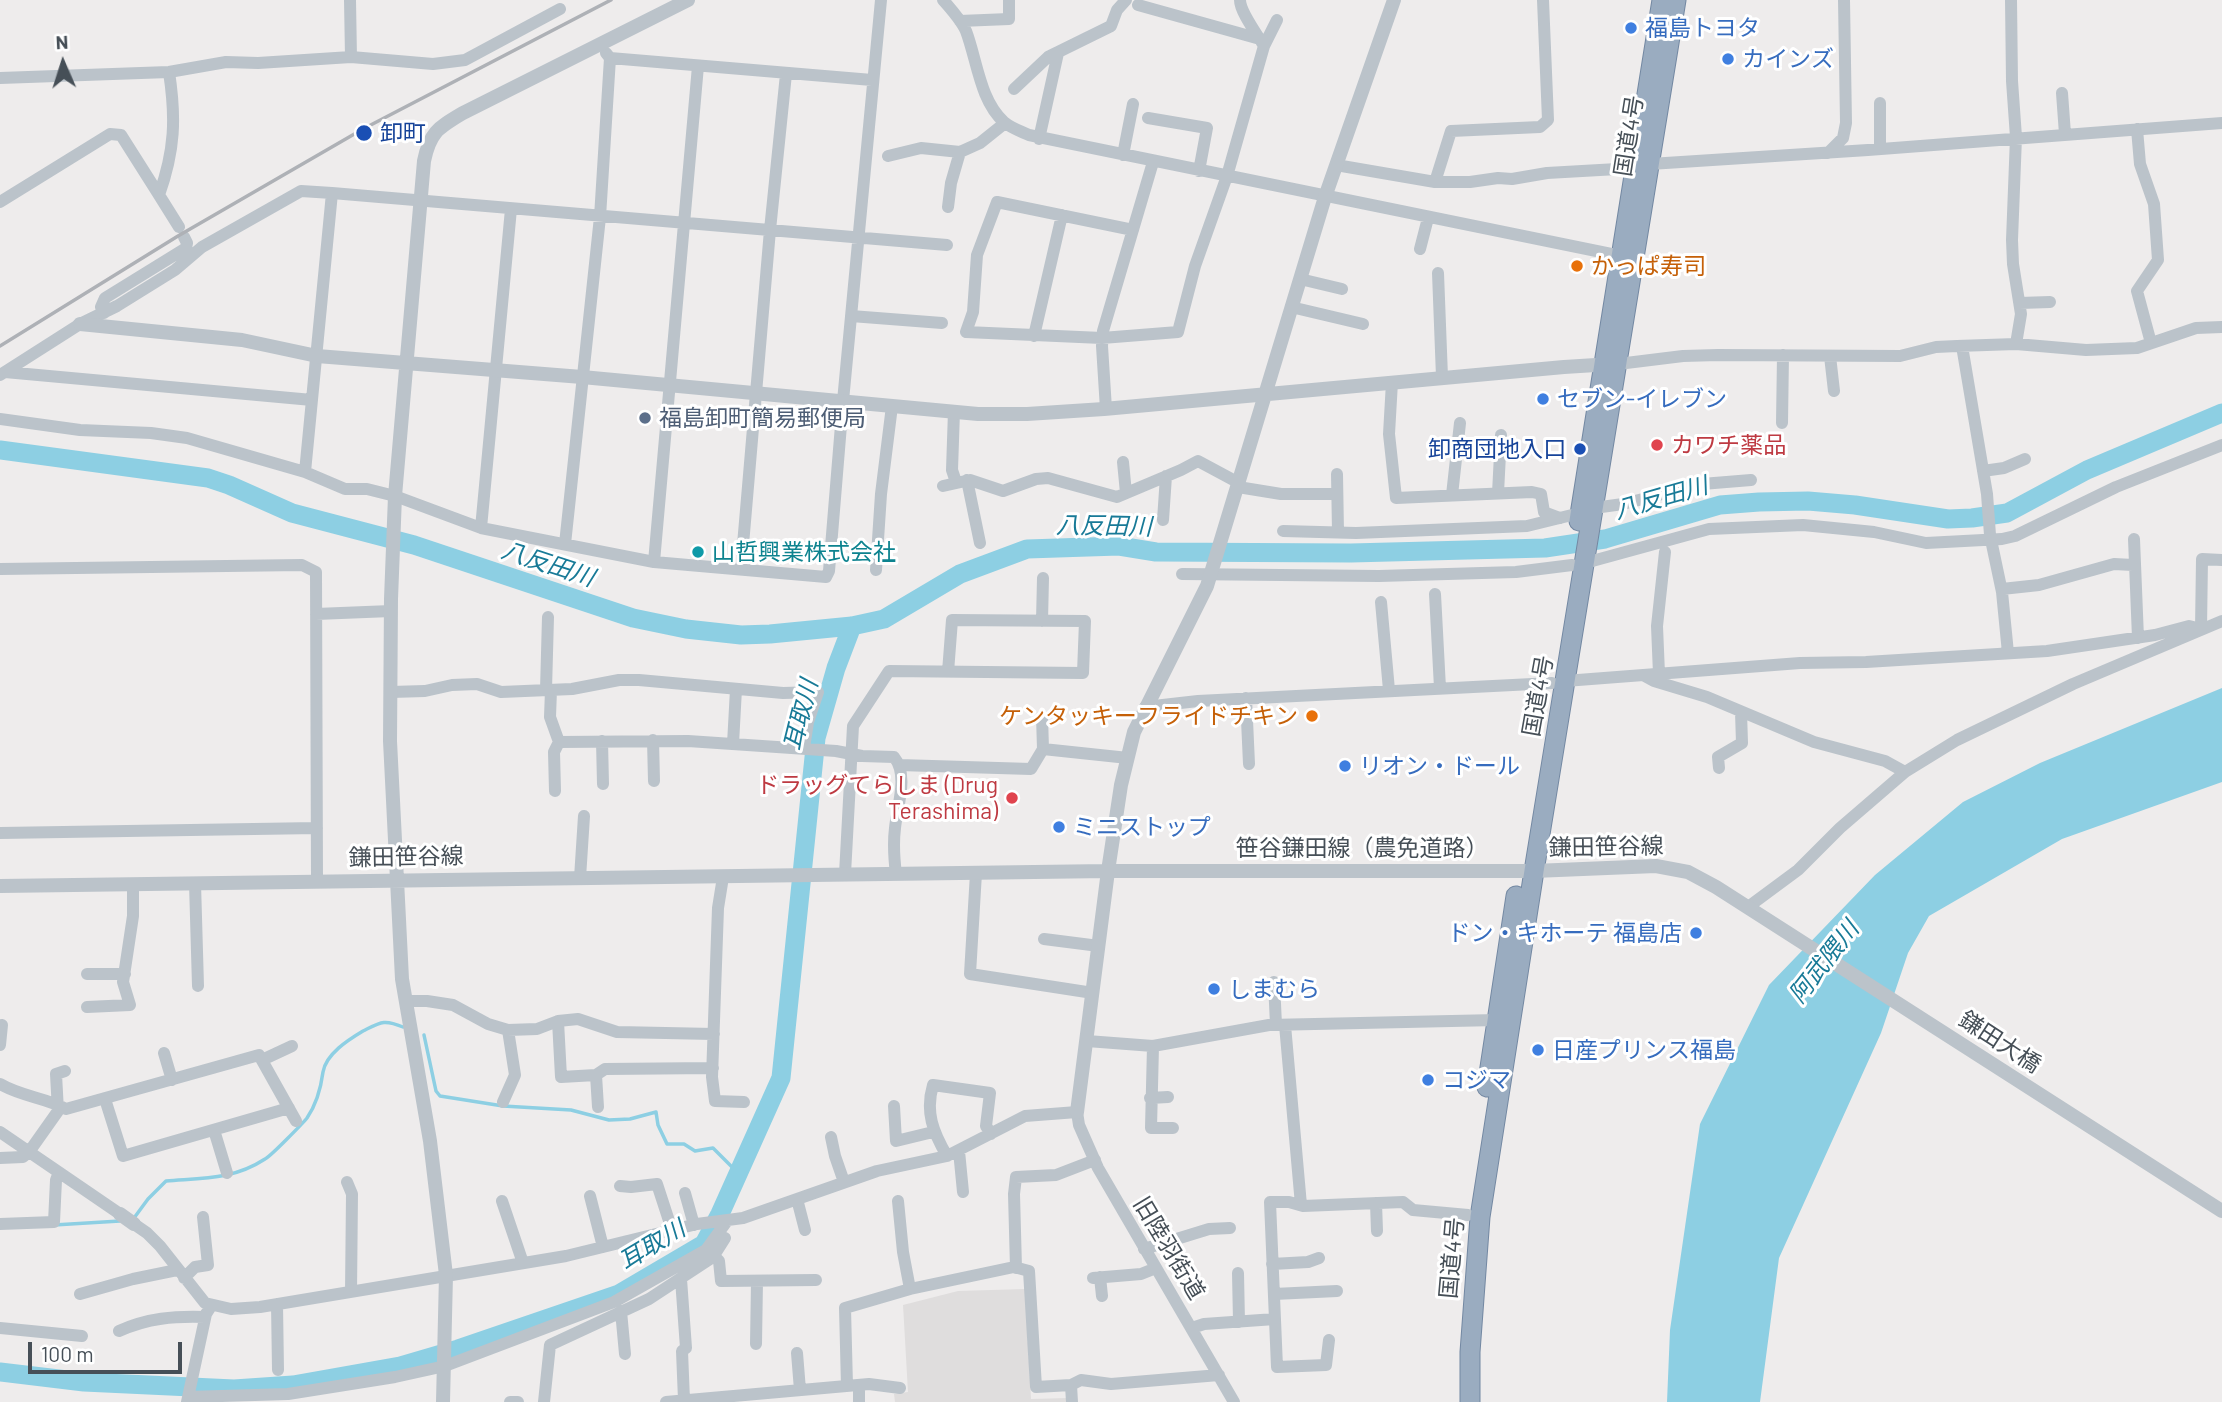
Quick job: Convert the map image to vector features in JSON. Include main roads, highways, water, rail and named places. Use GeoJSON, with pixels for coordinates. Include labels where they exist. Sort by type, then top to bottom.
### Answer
{"type":"FeatureCollection","features":[{"type":"Feature","properties":{"kind":"highway","name":"国道4号"},"geometry":{"type":"LineString","coordinates":[[1458,1402],[1459,1324],[1468,1215],[1497,1020],[1527,871],[1579,561],[1582,515],[1610,365],[1642,166],[1662,0]]}},
{"type":"Feature","properties":{"kind":"highway","name":"国道4号"},"geometry":{"type":"LineString","coordinates":[[1610,365],[1621,257],[1676,0]]}},
{"type":"Feature","properties":{"kind":"highway","name":"国道4号"},"geometry":{"type":"LineString","coordinates":[[1470,1402],[1470,1352],[1480,1217],[1527,871]]}},
{"type":"Feature","properties":{"kind":"water","name":"阿武隈川"},"geometry":{"type":"Polygon","coordinates":[[[2222,688],[2222,782],[2062,839],[1929,916],[1908,953],[1881,1033],[1779,1258],[1760,1402],[1667,1402],[1670,1330],[1700,1124],[1769,985],[1875,875],[1963,802],[2040,763],[2222,688]]]}},
{"type":"Feature","properties":{"kind":"waterway","name":"八反田川"},"geometry":{"type":"LineString","coordinates":[[0,450],[208,478],[292,513],[414,545],[633,618],[686,629],[741,635],[852,626],[884,619],[960,574],[1027,549],[1119,546],[1156,552],[1351,553],[1545,548],[1605,539],[1720,505],[1759,502],[1808,501],[1855,505],[1948,519],[2007,513],[2087,470],[2222,413]]}},
{"type":"Feature","properties":{"kind":"waterway","name":"耳取川"},"geometry":{"type":"LineString","coordinates":[[0,1372],[84,1382],[234,1389],[293,1385],[400,1366],[619,1294],[704,1244],[781,1078],[816,738],[836,668],[852,626]]}},
{"type":"Feature","properties":{"kind":"waterway"},"geometry":{"type":"LineString","coordinates":[[134,1218],[166,1181],[229,1174],[265,1159],[307,1118],[318,1096],[325,1065],[338,1048],[379,1024],[387,1022],[403,1027]]}},
{"type":"Feature","properties":{"kind":"waterway"},"geometry":{"type":"LineString","coordinates":[[424,1035],[436,1091],[440,1096],[503,1106],[571,1110],[609,1120],[630,1119],[656,1112],[658,1125],[667,1144],[684,1144],[695,1151],[713,1148],[737,1172]]}},
{"type":"Feature","properties":{"kind":"waterway"},"geometry":{"type":"LineString","coordinates":[[54,1225],[120,1221]]}},
{"type":"Feature","properties":{"kind":"railway"},"geometry":{"type":"LineString","coordinates":[[0,346],[178,236],[363,129],[611,0]]}},
{"type":"Feature","properties":{"kind":"place","name":"福島トヨタ"},"geometry":{"type":"Point","coordinates":[1631,28]}},
{"type":"Feature","properties":{"kind":"place","name":"カインズ"},"geometry":{"type":"Point","coordinates":[1728,59]}},
{"type":"Feature","properties":{"kind":"place","name":"卸町"},"geometry":{"type":"Point","coordinates":[364,133]}},
{"type":"Feature","properties":{"kind":"place","name":"かっぱ寿司"},"geometry":{"type":"Point","coordinates":[1577,266]}},
{"type":"Feature","properties":{"kind":"place","name":"セブン-イレブン"},"geometry":{"type":"Point","coordinates":[1543,399]}},
{"type":"Feature","properties":{"kind":"place","name":"福島卸町簡易郵便局"},"geometry":{"type":"Point","coordinates":[645,418]}},
{"type":"Feature","properties":{"kind":"place","name":"カワチ薬品"},"geometry":{"type":"Point","coordinates":[1657,445]}},
{"type":"Feature","properties":{"kind":"place","name":"卸商団地入口"},"geometry":{"type":"Point","coordinates":[1580,449]}},
{"type":"Feature","properties":{"kind":"place","name":"山哲興業株式会社"},"geometry":{"type":"Point","coordinates":[698,552]}},
{"type":"Feature","properties":{"kind":"place","name":"ケンタッキーフライドチキン"},"geometry":{"type":"Point","coordinates":[1312,716]}},
{"type":"Feature","properties":{"kind":"place","name":"リオン・ドール"},"geometry":{"type":"Point","coordinates":[1345,766]}},
{"type":"Feature","properties":{"kind":"place","name":"ドラッグてらしま (Drug Terashima)"},"geometry":{"type":"Point","coordinates":[1012,798]}},
{"type":"Feature","properties":{"kind":"place","name":"ミニストップ"},"geometry":{"type":"Point","coordinates":[1059,827]}},
{"type":"Feature","properties":{"kind":"place","name":"ドン・キホーテ 福島店"},"geometry":{"type":"Point","coordinates":[1696,933]}},
{"type":"Feature","properties":{"kind":"place","name":"しまむら"},"geometry":{"type":"Point","coordinates":[1214,989]}},
{"type":"Feature","properties":{"kind":"place","name":"日産プリンス福島"},"geometry":{"type":"Point","coordinates":[1538,1050]}},
{"type":"Feature","properties":{"kind":"place","name":"コジマ"},"geometry":{"type":"Point","coordinates":[1428,1080]}}]}
